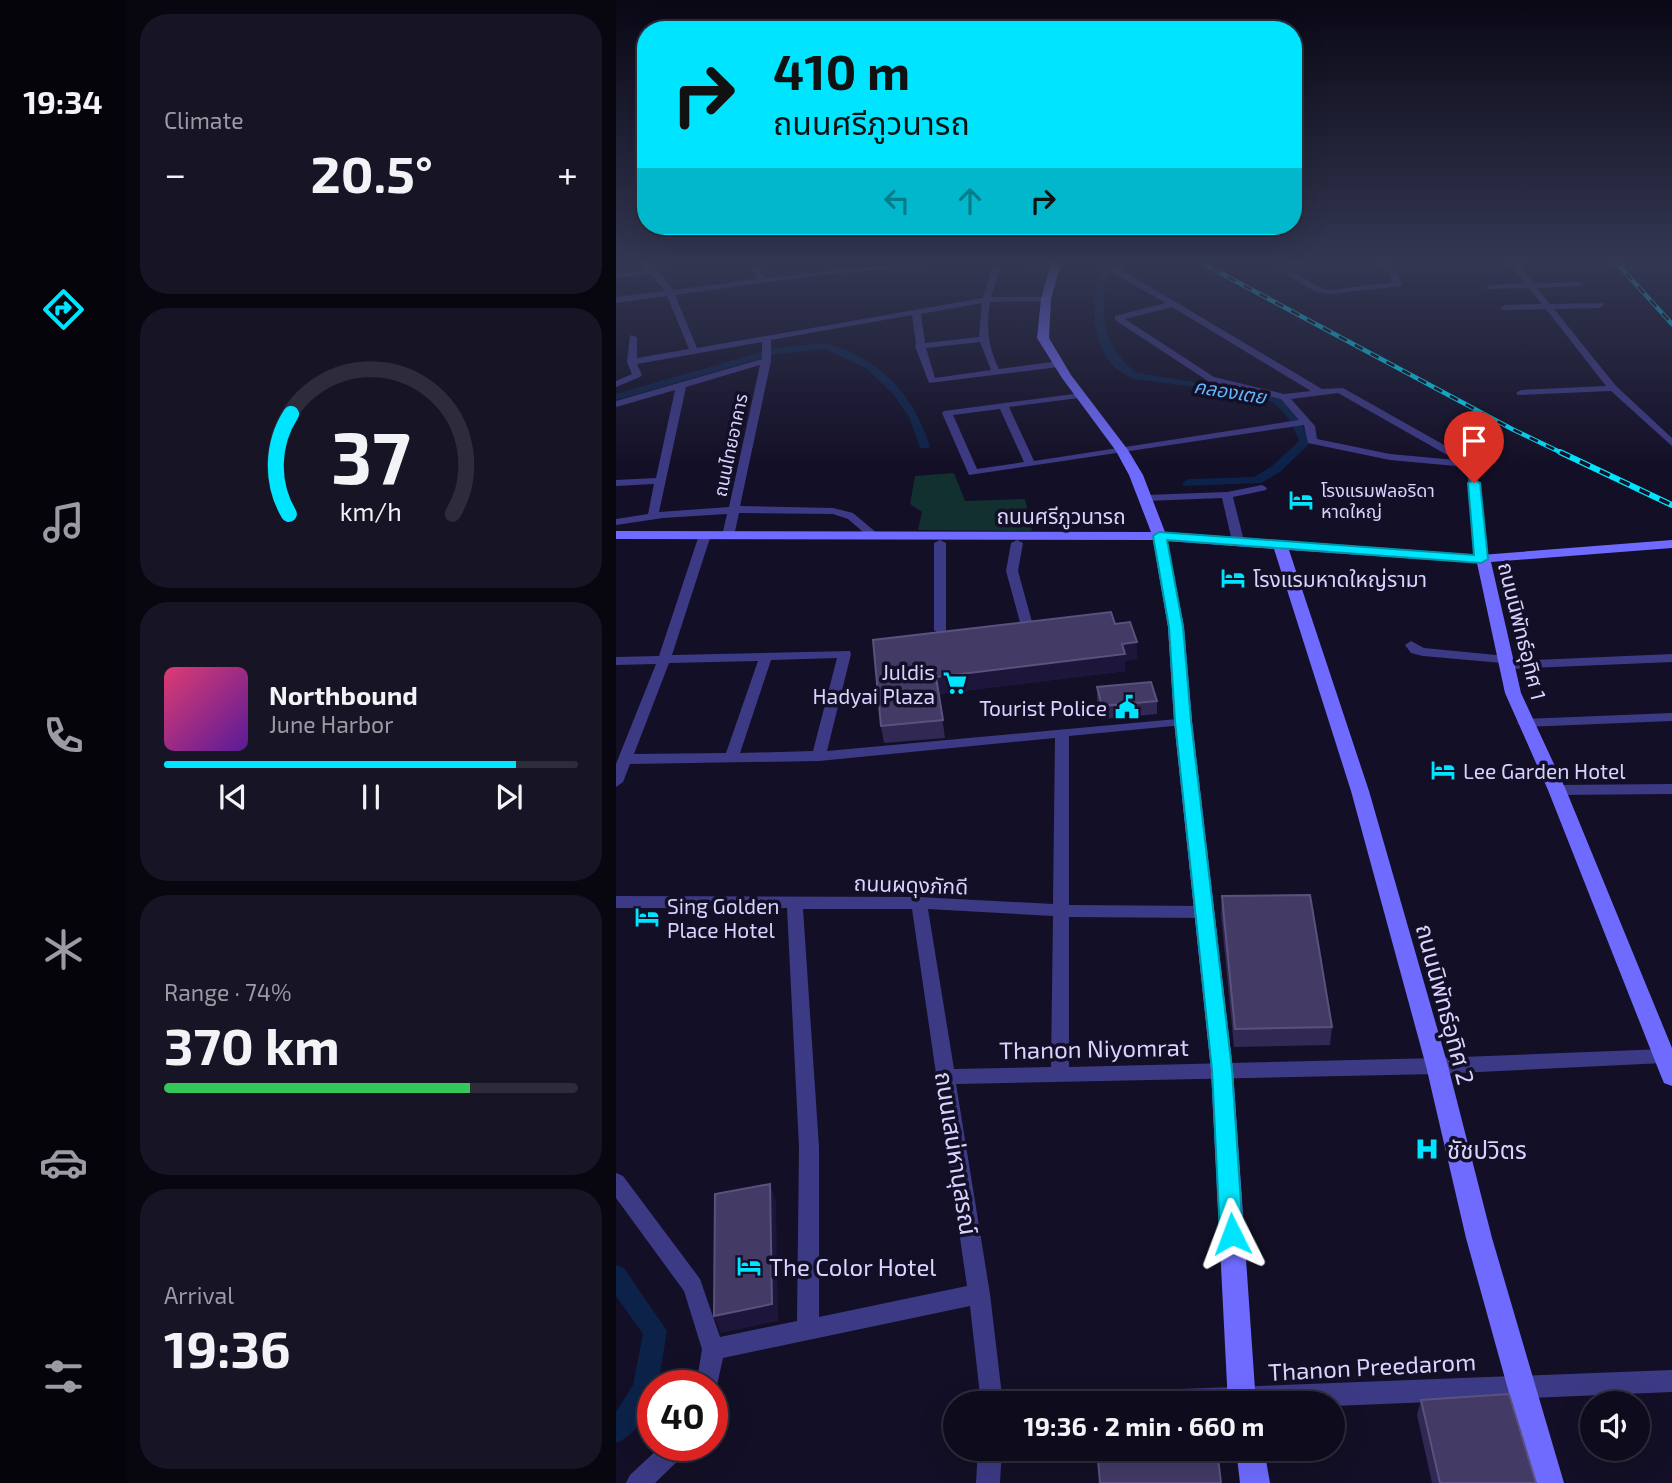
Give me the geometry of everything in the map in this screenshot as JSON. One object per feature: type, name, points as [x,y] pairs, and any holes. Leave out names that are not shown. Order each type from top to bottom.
[{"type":"street","points":[[685,329],[694,351]]},
{"type":"street","points":[[632,362],[767,342],[831,329]]},
{"type":"street","points":[[919,329],[919,346],[932,381],[1059,364]]},
{"type":"street","points":[[983,329],[982,339],[988,359],[996,372]]},
{"type":"street","points":[[1044,329],[1043,338],[1079,395],[1122,450],[1146,498],[1160,540],[1176,627],[1183,721],[1222,1070],[1241,1391]]},
{"type":"street","points":[[1135,329],[1211,379],[1284,397],[1340,390],[1472,465]]},
{"type":"street","points":[[1216,329],[1320,392]]},
{"type":"street","points":[[1567,329],[1613,388],[1672,443]]},
{"type":"street","points":[[616,384],[637,375],[632,362],[633,337]]},
{"type":"street","points":[[919,346],[982,339]]},
{"type":"street","name":"ถนนไทยอาคาร","points":[[729,536],[766,359],[767,342]]},
{"type":"street","points":[[616,404],[766,359]]},
{"type":"street","points":[[653,516],[681,386]]},
{"type":"street","points":[[1521,393],[1613,388]]},
{"type":"street","points":[[1079,395],[947,413],[973,473],[1306,422]]},
{"type":"street","points":[[1284,397],[1310,426],[1311,441],[1420,463],[1472,465]]},
{"type":"street","points":[[1003,405],[1030,464]]},
{"type":"street","name":"ถนนนิพัทธ์อุทิศ 1","points":[[1472,465],[1484,563],[1513,693],[1524,723],[1557,790],[1672,1076]]},
{"type":"street","points":[[616,484],[660,481]]},
{"type":"street","points":[[1146,498],[1227,495],[1262,488]]},
{"type":"street","points":[[1227,495],[1238,541]]},
{"type":"street","points":[[616,522],[653,516],[787,508],[848,514],[874,536]]},
{"type":"street","name":"ถนนศรีภูวนารถ","points":[[616,535],[940,543],[1160,540],[1484,563],[1672,555]]},
{"type":"street","name":"ถนนศรีภูวนารถ","points":[[616,541],[729,536],[874,536],[1238,541],[1281,547]]},
{"type":"street","points":[[616,782],[664,660],[703,538]]},
{"type":"street","points":[[940,543],[940,630]]},
{"type":"street","points":[[1017,543],[1012,571],[1026,622]]},
{"type":"street","name":"ถนนศรีภูวนารถ","points":[[1484,563],[1590,549],[1672,544]]},
{"type":"street","name":"ถนนนิพัทธ์อุทิศ 2","points":[[1281,547],[1360,791],[1437,1066],[1479,1238],[1549,1483]]},
{"type":"street","points":[[1411,645],[1423,652],[1507,662],[1672,657]]},
{"type":"street","points":[[616,661],[845,654],[819,756]]},
{"type":"street","points":[[731,758],[766,657]]},
{"type":"street","points":[[1524,723],[1672,717]]},
{"type":"street","points":[[626,759],[819,756],[1183,721]]},
{"type":"street","points":[[1060,1074],[1062,733]]},
{"type":"street","points":[[1557,790],[1672,789]]},
{"type":"street","name":"ถนนผดุงภักดี","points":[[616,902],[919,903],[1062,911],[1204,912]]},
{"type":"street","points":[[795,902],[809,1147],[808,1329]]},
{"type":"street","name":"ถนนเสน่หานุสรณ์","points":[[919,903],[979,1294],[990,1391]]},
{"type":"street","name":"Thanon Niyomrat","points":[[946,1077],[1437,1066],[1664,1056]]},
{"type":"street","points":[[616,1182],[693,1286],[713,1349],[710,1370]]},
{"type":"street","points":[[713,1349],[979,1294]]},
{"type":"street","name":"Thanon Preedarom","points":[[1345,1395],[1523,1385],[1672,1381]]},
{"type":"street","points":[[638,1483],[661,1461]]},
{"type":"street","points":[[988,1483],[989,1461]]},
{"type":"street","points":[[1252,1461],[1255,1483]]},
{"type":"green space","points":[[954,473],[965,501],[1025,499],[1032,531],[918,530],[922,512],[910,504],[915,476]]},
{"type":"building","name":"Juldis Hadyai Plaza","points":[[1111,612],[1115,624],[1130,622],[1137,642],[1122,644],[1125,654],[936,677],[943,720],[881,726],[873,640]]},
{"type":"building","points":[[1151,682],[1157,701],[1102,706],[1097,687]]},
{"type":"building","points":[[1310,895],[1332,1027],[1235,1029],[1222,896]]},
{"type":"building","name":"The Color Hotel","points":[[770,1184],[772,1304],[714,1316],[715,1194]]},
{"type":"building","points":[[1509,1394],[1536,1483],[1440,1483],[1421,1400]]},
{"type":"building","points":[[1098,1461],[1218,1461],[1221,1483],[1100,1483]]},
{"type":"waterway","name":"คลองเตย","points":[[1100,329],[1111,354],[1134,376],[1273,397],[1293,417],[1303,435],[1305,442],[1276,469],[1257,480],[1188,483]]},
{"type":"waterway","name":"คลองเตย","points":[[616,397],[775,351],[825,346],[837,349],[870,366],[898,393],[915,417],[924,446]]},
{"type":"waterway","name":"คลองเตย","points":[[616,1276],[655,1331],[646,1385],[635,1408],[616,1430]]},
{"type":"railway","points":[[1325,329],[1564,454]]},
{"type":"railway","points":[[1560,452],[1672,505]]},
{"type":"place","name":"โรงแรมฟลอริดา หาดใหญ่","points":[[1301,500]]},
{"type":"place","name":"โรงแรมหาดใหญ่รามา","points":[[1233,578]]},
{"type":"place","name":"Juldis Hadyai Plaza","points":[[955,683]]},
{"type":"place","name":"Tourist Police","points":[[1127,707]]},
{"type":"place","name":"Lee Garden Hotel","points":[[1443,770]]},
{"type":"place","name":"Sing Golden Place Hotel","points":[[647,917]]},
{"type":"place","name":"ชัชปวิตร","points":[[1427,1149]]},
{"type":"place","name":"The Color Hotel","points":[[749,1266]]},
{"type":"route","points":[[1232,1234],[1222,1070],[1183,721],[1176,627],[1159,536],[1481,559],[1474,483]]}]
